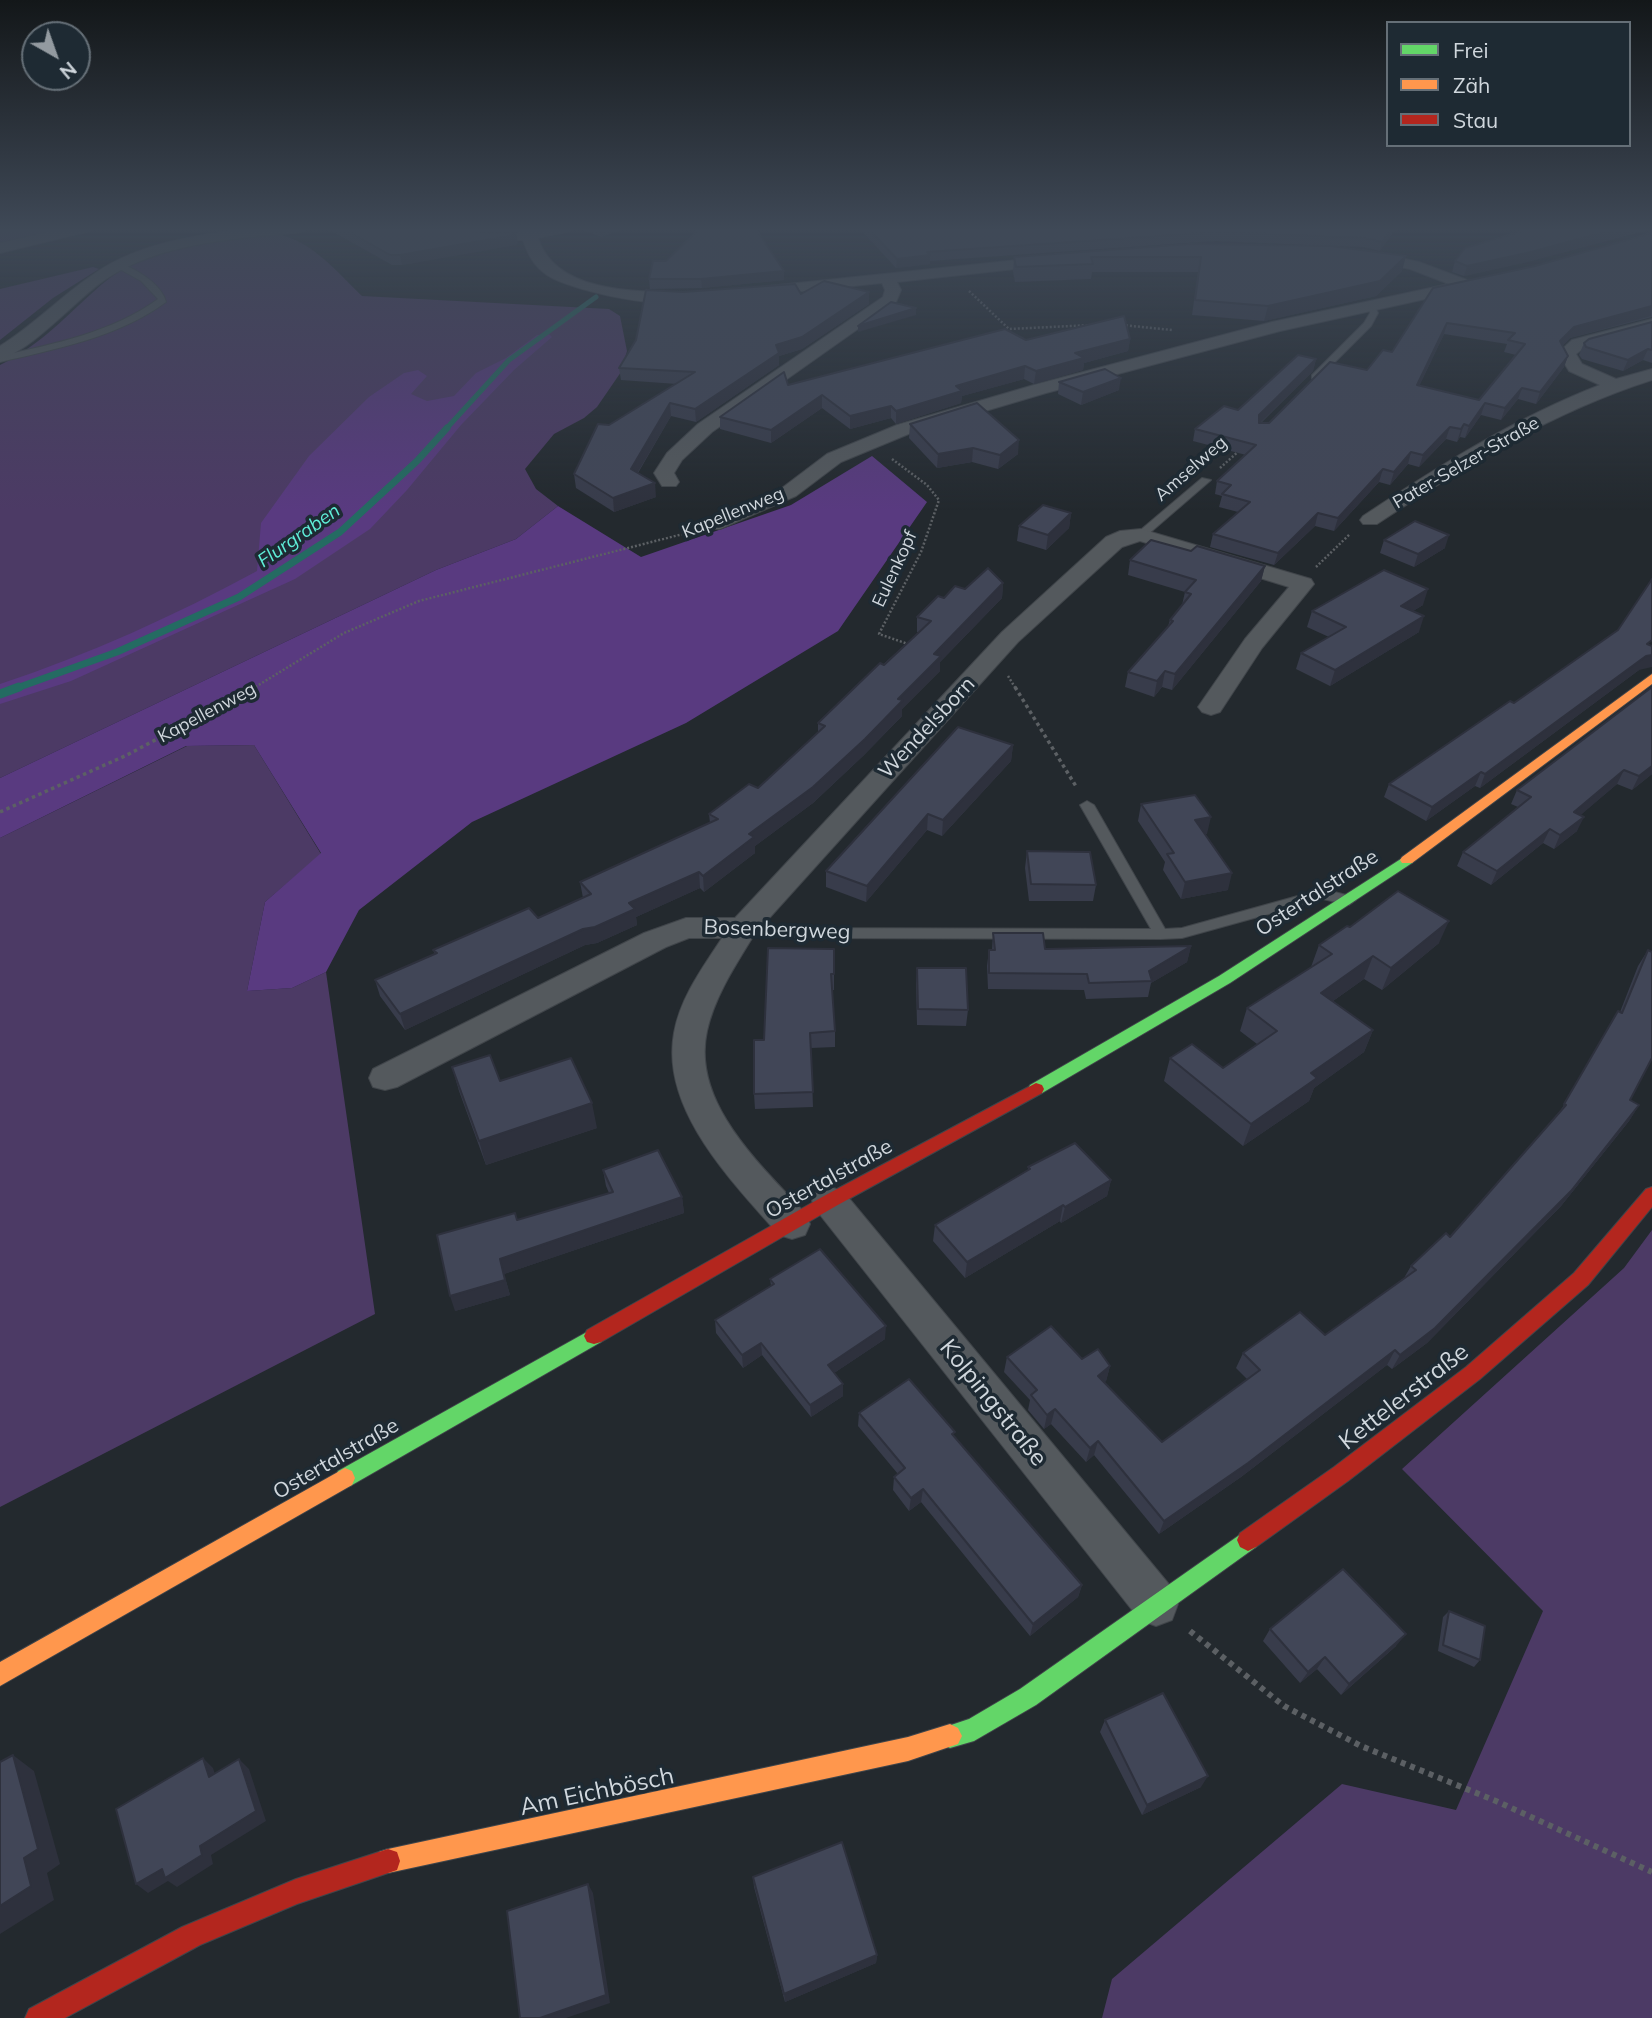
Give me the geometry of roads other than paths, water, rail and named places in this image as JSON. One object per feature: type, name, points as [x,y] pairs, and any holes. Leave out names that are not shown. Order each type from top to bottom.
[{"type":"street","points":[[0,357],[45,322]]},
{"type":"street","points":[[669,482],[664,473],[669,463],[705,428],[857,322]]},
{"type":"street","name":"Kapellenweg","points":[[713,525],[789,492],[834,458],[863,443],[950,415],[1219,341],[1298,322]]},
{"type":"street","points":[[1616,386],[1575,368],[1567,353],[1578,344],[1652,324]]},
{"type":"street","name":"Pater-Selzer-Straße","points":[[1370,520],[1516,431],[1616,386],[1652,374]]},
{"type":"street","name":"Wendelsborn","points":[[792,1224],[725,1149],[705,1113],[690,1072],[690,1033],[706,988],[743,928],[1010,637],[1114,542],[1128,536],[1141,536]]},
{"type":"street","points":[[1141,536],[1303,584],[1253,644],[1212,708]]},
{"type":"street","name":"Ostertalstraße","points":[[0,1675],[830,1201],[1112,1047],[1349,900],[1449,831],[1652,678]]},
{"type":"street","name":"Bosenbergweg","points":[[385,1078],[655,940],[686,928],[743,928]]},
{"type":"street","name":"Kettelerstraße","points":[[1156,1604],[1341,1474],[1473,1373],[1581,1279],[1652,1194]]},
{"type":"street","name":"Kolpingstraße","points":[[830,1201],[1156,1604]]},
{"type":"street","name":"Am Eichbösch","points":[[38,2018],[191,1936],[296,1892],[404,1856],[908,1749],[974,1729],[1028,1698],[1156,1604]]},
{"type":"lane","points":[[0,357],[124,322]]},
{"type":"lane","points":[[1307,385],[1369,322]]},
{"type":"lane","name":"Amselweg","points":[[1141,536],[1206,480]]},
{"type":"lane","points":[[1087,804],[1161,934]]},
{"type":"lane","name":"Bosenbergweg","points":[[743,928],[795,933],[1161,934],[1182,933],[1322,894],[1349,900]]},
{"type":"waterway","name":"Flurgraben","points":[[446,429],[509,360],[561,322]]},
{"type":"waterway","name":"Flurgraben","points":[[14,689],[117,652],[239,597],[340,532],[417,461],[447,428]]},
{"type":"waterway","name":"Flurgraben","points":[[0,694],[19,687]]}]
